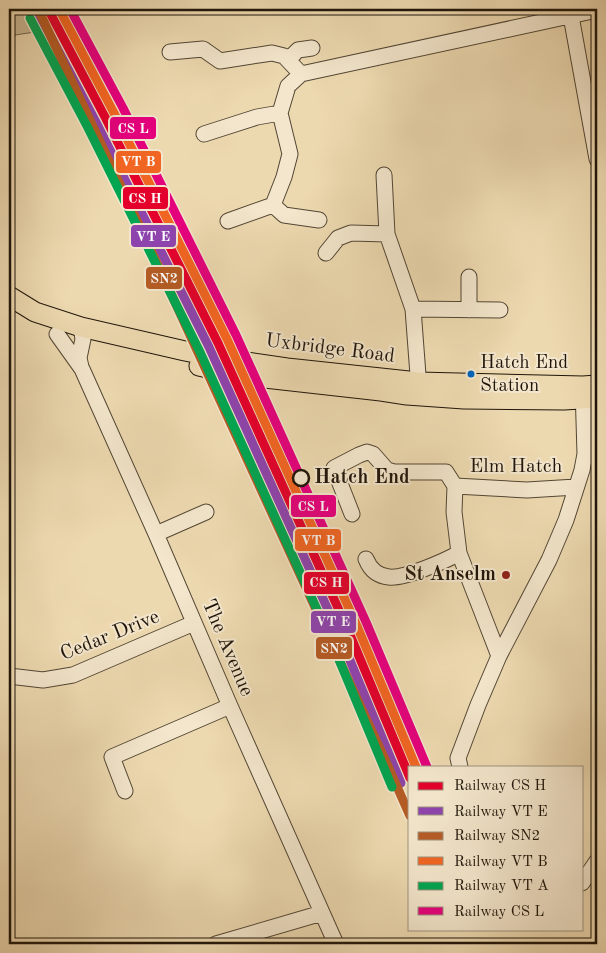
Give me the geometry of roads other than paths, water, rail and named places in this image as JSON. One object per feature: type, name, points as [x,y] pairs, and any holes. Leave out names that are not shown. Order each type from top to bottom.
[{"type":"main road","name":"Uxbridge Road","points":[[9,296],[35,312],[82,333],[189,358],[290,375],[418,389],[590,392]]},
{"type":"main road","name":"Uxbridge Road","points":[[9,312],[57,334],[82,333]]},
{"type":"main road","name":"Uxbridge Road","points":[[418,389],[464,399],[564,400],[590,392]]},
{"type":"street","points":[[228,221],[273,205],[284,177],[290,154],[280,113],[288,86],[301,74],[597,10]]},
{"type":"street","points":[[571,16],[597,160]]},
{"type":"street","points":[[288,60],[298,50],[312,48]]},
{"type":"street","points":[[170,52],[203,49],[220,60],[272,53],[284,56],[301,74]]},
{"type":"street","points":[[204,134],[257,117],[280,113]]},
{"type":"street","points":[[384,175],[387,234],[413,309],[418,389]]},
{"type":"street","points":[[273,205],[284,215],[319,220]]},
{"type":"street","points":[[326,253],[338,238],[351,233],[387,234]]},
{"type":"street","points":[[469,277],[469,310]]},
{"type":"street","points":[[413,309],[500,310]]},
{"type":"street","name":"The Avenue","points":[[82,333],[79,358],[82,369],[336,944]]},
{"type":"street","name":"The Avenue","points":[[57,334],[82,369]]},
{"type":"street","points":[[584,428],[590,392]]},
{"type":"street","points":[[460,766],[458,758],[478,705],[499,656],[549,560],[566,520],[576,487],[591,455],[584,428],[564,400]]},
{"type":"street","points":[[352,514],[334,468],[359,455],[367,452],[373,454],[387,470],[394,472],[446,472],[455,486],[454,512],[459,553],[499,656]]},
{"type":"street","name":"Elm Hatch","points":[[455,486],[527,490],[576,487]]},
{"type":"street","points":[[156,534],[207,512]]},
{"type":"street","points":[[366,558],[374,572],[390,578],[442,562],[459,553]]},
{"type":"street","name":"Cedar Drive","points":[[9,676],[43,680],[73,675],[194,623]]},
{"type":"street","points":[[125,791],[112,757],[230,706]]},
{"type":"street","points":[[584,880],[597,861]]},
{"type":"street","points":[[216,944],[322,913]]},
{"type":"rail line","name":"SN2","points":[[38,9],[162,274],[408,811]]},
{"type":"place","name":"Hatch End Station","points":[[471,374]]},
{"type":"place","name":"Hatch End","points":[[301,478]]},
{"type":"place","name":"St Anselm","points":[[506,575]]}]
